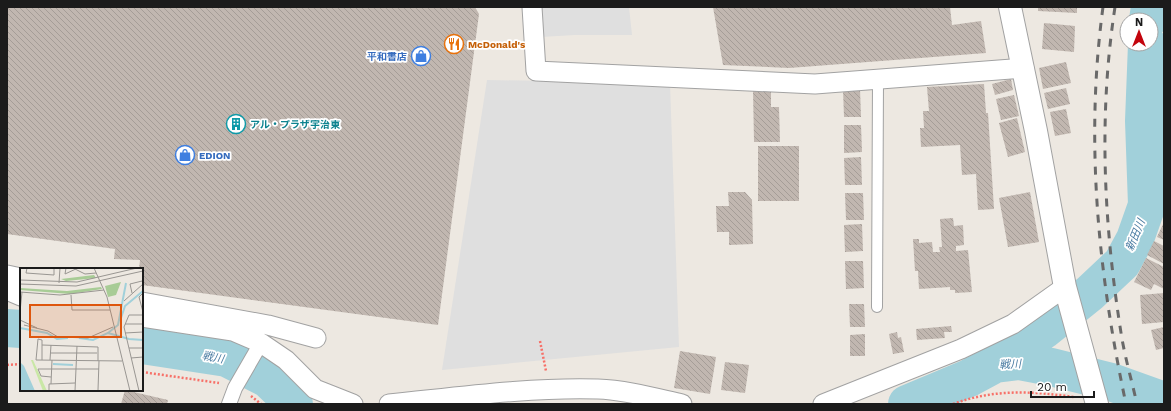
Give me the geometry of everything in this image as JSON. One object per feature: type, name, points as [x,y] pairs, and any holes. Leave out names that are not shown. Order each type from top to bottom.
[{"type":"street","points":[[532,7],[536,71],[815,84],[1024,68]]},
{"type":"street","points":[[1010,7],[1024,68],[1066,291],[1096,399]]},
{"type":"street","points":[[7,275],[20,278]]},
{"type":"street","points":[[7,290],[20,296]]},
{"type":"street","points":[[823,404],[954,352],[1013,324],[1066,291]]},
{"type":"street","points":[[143,302],[268,325],[316,338]]},
{"type":"street","points":[[143,317],[233,331],[258,348],[286,360],[315,389],[353,404]]},
{"type":"street","points":[[229,404],[237,384],[258,348]]},
{"type":"street","points":[[389,404],[549,389],[600,389],[645,396],[682,404]]},
{"type":"lane","points":[[877,307],[878,79]]},
{"type":"path","points":[[540,341],[549,389]]},
{"type":"path","points":[[7,365],[20,364]]},
{"type":"path","points":[[143,372],[237,384]]},
{"type":"path","points":[[953,404],[970,398],[1010,392],[1036,392],[1096,399]]},
{"type":"shaded area","points":[[540,7],[629,7],[632,35],[575,35],[541,37]]},
{"type":"shaded area","points":[[487,80],[670,83],[679,347],[442,370]]},
{"type":"building","name":"アル・プラザ宇治東","points":[[7,7],[475,7],[479,14],[438,325],[143,285],[143,268],[139,268],[140,260],[114,259],[115,249],[7,234]]},
{"type":"building","points":[[713,7],[950,7],[952,25],[981,21],[986,53],[789,68],[723,65]]},
{"type":"building","points":[[1038,7],[1077,7],[1077,13],[1038,11]]},
{"type":"building","points":[[1044,23],[1075,26],[1074,52],[1042,49]]},
{"type":"building","points":[[1066,62],[1071,83],[1043,89],[1039,68]]},
{"type":"building","points":[[1011,79],[1013,90],[995,95],[992,84]]},
{"type":"building","points":[[984,84],[986,113],[988,113],[994,209],[978,210],[976,174],[962,175],[960,145],[921,147],[920,128],[924,128],[923,111],[929,111],[927,87]]},
{"type":"building","points":[[771,88],[771,107],[779,107],[780,142],[754,142],[753,89]]},
{"type":"building","points":[[1066,88],[1070,104],[1048,109],[1044,93]]},
{"type":"building","points":[[843,89],[860,89],[861,117],[844,117]]},
{"type":"building","points":[[1014,95],[1019,116],[1001,120],[996,99]]},
{"type":"building","points":[[1066,109],[1071,133],[1055,136],[1050,112]]},
{"type":"building","points":[[1017,118],[1025,152],[1008,157],[999,123]]},
{"type":"building","points":[[844,125],[861,125],[862,152],[844,153]]},
{"type":"building","points":[[758,146],[799,146],[799,201],[758,201]]},
{"type":"building","points":[[861,157],[862,185],[845,185],[844,158]]},
{"type":"building","points":[[728,192],[745,192],[752,200],[753,244],[729,245],[729,232],[717,232],[716,206],[729,206]]},
{"type":"building","points":[[1030,192],[1039,242],[1008,247],[999,198]]},
{"type":"building","points":[[845,193],[863,193],[864,220],[846,220]]},
{"type":"building","points":[[953,218],[954,226],[963,225],[964,245],[956,246],[956,251],[968,250],[972,292],[955,293],[955,290],[950,290],[950,287],[919,289],[918,271],[915,271],[913,239],[919,239],[919,243],[932,242],[933,252],[940,252],[939,247],[942,247],[940,219]]},
{"type":"building","points":[[1164,222],[1164,240],[1157,237]]},
{"type":"building","points":[[862,224],[863,251],[845,252],[844,225]]},
{"type":"building","points":[[1154,241],[1164,246],[1164,264],[1147,255]]},
{"type":"building","points":[[1146,258],[1164,267],[1164,289],[1154,284],[1151,290],[1134,282]]},
{"type":"building","points":[[845,261],[863,261],[864,288],[846,289]]},
{"type":"building","points":[[1164,293],[1164,322],[1142,324],[1140,295]]},
{"type":"building","points":[[849,304],[864,304],[865,327],[850,327]]},
{"type":"building","points":[[951,326],[952,332],[944,332],[945,338],[917,340],[916,329]]},
{"type":"building","points":[[1164,327],[1164,348],[1156,350],[1151,330]]},
{"type":"building","points":[[897,332],[898,338],[901,337],[904,352],[893,354],[889,334]]},
{"type":"building","points":[[865,334],[865,356],[850,356],[850,335]]},
{"type":"building","points":[[680,351],[716,357],[710,394],[674,388]]},
{"type":"building","points":[[725,362],[749,365],[745,393],[721,390]]},
{"type":"building","points":[[125,391],[168,400],[167,404],[121,404]]},
{"type":"waterway","name":"新田川","points":[[1149,12],[1150,7]]},
{"type":"waterway","name":"新田川","points":[[995,364],[1044,330],[1090,293],[1122,263],[1135,239],[1147,205],[1144,121],[1147,52]]},
{"type":"waterway","points":[[1147,205],[1164,166]]},
{"type":"waterway","name":"戦川","points":[[7,328],[20,329]]},
{"type":"waterway","name":"戦川","points":[[143,345],[227,358],[268,379],[294,404]]},
{"type":"waterway","name":"戦川","points":[[907,404],[969,378],[995,364],[1019,361],[1051,367],[1111,382],[1164,401]]},
{"type":"railway","points":[[1103,7],[1095,107],[1097,206],[1108,305],[1126,404]]},
{"type":"railway","points":[[1115,7],[1106,90],[1105,173],[1107,214],[1122,339],[1137,404]]},
{"type":"place","name":"McDonald's","points":[[454,44]]},
{"type":"place","name":"平和書店","points":[[421,56]]},
{"type":"place","name":"アル・プラザ宇治東","points":[[236,124]]},
{"type":"place","name":"EDION","points":[[185,155]]}]
